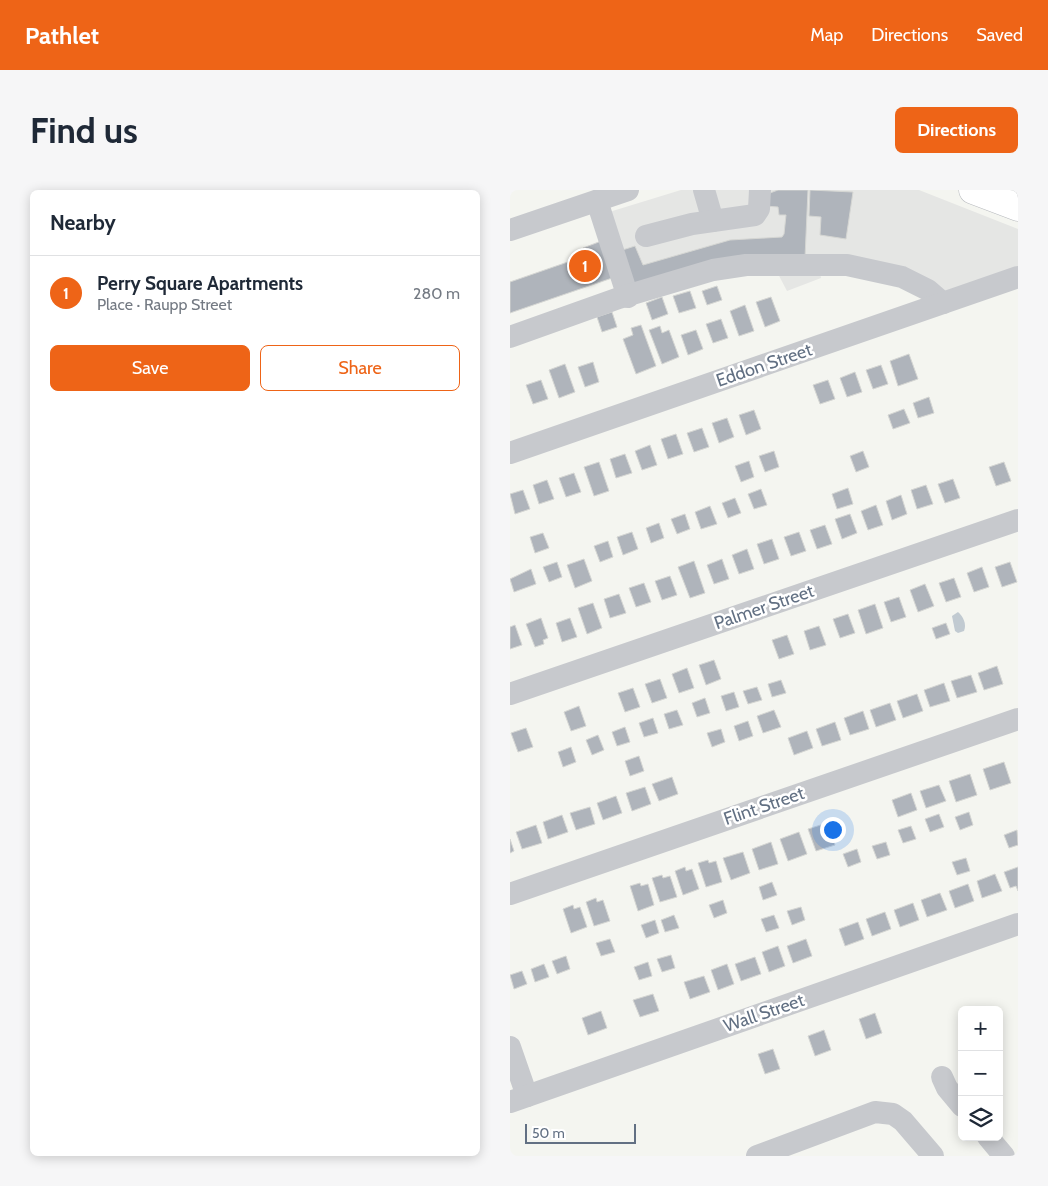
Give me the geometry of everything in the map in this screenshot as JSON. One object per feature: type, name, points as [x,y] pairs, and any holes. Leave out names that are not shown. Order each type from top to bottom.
[{"type":"main road","points":[[973,190],[1016,202]]},
{"type":"street","points":[[510,230],[628,190]]},
{"type":"street","points":[[704,190],[713,221]]},
{"type":"street","points":[[646,236],[713,221],[755,215],[759,209],[760,190]]},
{"type":"street","points":[[597,201],[628,297]]},
{"type":"street","points":[[510,337],[713,270],[746,265],[847,265],[902,277],[928,290],[943,303]]},
{"type":"street","name":"Eddon Street","points":[[510,453],[1018,277]]},
{"type":"street","name":"Palmer Street","points":[[510,694],[1018,520]]},
{"type":"street","name":"Flint Street","points":[[510,894],[1018,719]]},
{"type":"street","name":"Wall Street","points":[[518,1099],[1018,924]]},
{"type":"street","points":[[510,1047],[518,1099]]},
{"type":"street","points":[[942,1077],[947,1088],[958,1101]]},
{"type":"street","points":[[757,1156],[806,1148],[875,1112],[893,1114],[903,1121],[933,1156]]},
{"type":"street","points":[[991,1141],[1004,1156]]},
{"type":"shaded area","points":[[681,190],[919,190],[1018,229],[1018,267],[927,297],[912,287],[819,269],[821,278],[787,291],[776,270],[709,279],[634,303],[606,213]]},
{"type":"shaded area","points":[[958,612],[963,618],[965,626],[964,631],[958,633],[955,631],[952,616]]},
{"type":"building","points":[[778,190],[808,190],[805,258],[631,293],[616,252],[635,246],[643,265],[730,240],[782,237],[786,215],[779,215],[778,207],[765,206],[770,193]]},
{"type":"building","points":[[810,190],[853,192],[846,239],[820,235],[821,217],[809,216]]},
{"type":"building","points":[[604,240],[618,276],[510,313],[510,282],[585,256],[583,248]]},
{"type":"building","points":[[717,286],[722,300],[707,305],[702,291]]},
{"type":"building","points":[[690,291],[696,308],[679,313],[673,296]]},
{"type":"building","points":[[662,297],[668,314],[652,320],[646,303]]},
{"type":"building","points":[[771,297],[780,321],[765,327],[756,302]]},
{"type":"building","points":[[745,305],[754,331],[739,336],[730,311]]},
{"type":"building","points":[[612,312],[617,327],[602,332],[597,317]]},
{"type":"building","points":[[721,319],[728,338],[713,343],[706,324]]},
{"type":"building","points":[[641,325],[656,366],[636,374],[623,339],[633,335],[631,328]]},
{"type":"building","points":[[660,326],[662,333],[669,330],[679,357],[662,364],[649,330]]},
{"type":"building","points":[[696,330],[703,349],[688,355],[681,335]]},
{"type":"building","points":[[909,354],[918,379],[898,386],[890,361]]},
{"type":"building","points":[[593,362],[599,382],[585,387],[578,367]]},
{"type":"building","points":[[565,364],[575,392],[559,398],[549,370]]},
{"type":"building","points":[[881,365],[888,384],[873,389],[866,370]]},
{"type":"building","points":[[855,372],[862,392],[847,397],[840,378]]},
{"type":"building","points":[[541,380],[548,399],[533,404],[526,385]]},
{"type":"building","points":[[828,380],[835,399],[820,404],[813,385]]},
{"type":"building","points":[[929,397],[934,413],[918,418],[913,403]]},
{"type":"building","points":[[904,409],[910,423],[893,429],[888,415]]},
{"type":"building","points":[[754,410],[761,429],[746,435],[739,415]]},
{"type":"building","points":[[727,418],[734,437],[719,443],[712,423]]},
{"type":"building","points":[[702,428],[709,447],[694,452],[687,433]]},
{"type":"building","points":[[676,434],[683,454],[668,459],[661,439]]},
{"type":"building","points":[[650,445],[657,465],[642,470],[635,451]]},
{"type":"building","points":[[774,451],[779,467],[765,472],[759,456]]},
{"type":"building","points":[[863,451],[869,467],[856,472],[850,456]]},
{"type":"building","points":[[625,454],[632,473],[616,478],[610,459]]},
{"type":"building","points":[[749,461],[754,477],[741,482],[735,466]]},
{"type":"building","points":[[599,462],[609,491],[594,496],[584,467]]},
{"type":"building","points":[[1004,462],[1011,481],[996,486],[989,467]]},
{"type":"building","points":[[574,473],[581,492],[566,497],[559,478]]},
{"type":"building","points":[[953,479],[960,498],[945,503],[938,484]]},
{"type":"building","points":[[547,480],[554,499],[539,504],[533,485]]},
{"type":"building","points":[[926,485],[933,504],[917,509],[911,490]]},
{"type":"building","points":[[848,488],[853,504],[837,509],[832,494]]},
{"type":"building","points":[[761,489],[767,505],[754,509],[748,494]]},
{"type":"building","points":[[523,490],[530,509],[515,514],[510,494]]},
{"type":"building","points":[[901,495],[907,514],[892,520],[886,501]]},
{"type":"building","points":[[735,498],[741,513],[728,518],[722,503]]},
{"type":"building","points":[[876,505],[883,525],[868,530],[861,511]]},
{"type":"building","points":[[710,506],[717,524],[701,529],[695,512]]},
{"type":"building","points":[[685,514],[690,529],[677,534],[671,519]]},
{"type":"building","points":[[850,514],[857,533],[842,539],[835,519]]},
{"type":"building","points":[[659,523],[664,538],[651,543],[646,528]]},
{"type":"building","points":[[825,525],[832,544],[817,549],[810,530]]},
{"type":"building","points":[[632,532],[638,549],[623,555],[617,537]]},
{"type":"building","points":[[799,532],[806,551],[791,556],[784,537]]},
{"type":"building","points":[[543,533],[549,548],[535,553],[530,537]]},
{"type":"building","points":[[772,539],[779,559],[764,564],[757,544]]},
{"type":"building","points":[[608,541],[613,557],[600,562],[594,546]]},
{"type":"building","points":[[747,549],[754,569],[739,574],[732,555]]},
{"type":"building","points":[[584,559],[592,581],[575,588],[567,565]]},
{"type":"building","points":[[722,559],[729,579],[714,584],[707,565]]},
{"type":"building","points":[[694,561],[705,593],[690,598],[678,567]]},
{"type":"building","points":[[557,562],[562,577],[549,582],[543,567]]},
{"type":"building","points":[[1010,562],[1017,582],[1002,587],[995,567]]},
{"type":"building","points":[[982,567],[989,587],[974,592],[967,573]]},
{"type":"building","points":[[531,569],[536,584],[514,592],[510,579]]},
{"type":"building","points":[[670,576],[677,595],[662,600],[655,581]]},
{"type":"building","points":[[954,578],[961,597],[946,602],[939,583]]},
{"type":"building","points":[[644,583],[651,602],[636,607],[629,588]]},
{"type":"building","points":[[925,584],[934,606],[918,612],[910,590]]},
{"type":"building","points":[[619,594],[626,613],[610,618],[604,599]]},
{"type":"building","points":[[899,597],[906,617],[891,622],[884,602]]},
{"type":"building","points":[[593,603],[602,628],[587,634],[578,608]]},
{"type":"building","points":[[875,604],[883,628],[866,634],[858,610]]},
{"type":"building","points":[[848,614],[855,633],[840,638],[833,619]]},
{"type":"building","points":[[541,618],[548,638],[543,640],[544,644],[535,647],[526,624]]},
{"type":"building","points":[[570,618],[577,637],[562,642],[556,623]]},
{"type":"building","points":[[946,623],[950,634],[936,639],[932,628]]},
{"type":"building","points":[[515,625],[522,645],[510,649],[510,627]]},
{"type":"building","points":[[819,626],[826,645],[810,650],[804,631]]},
{"type":"building","points":[[787,635],[794,654],[779,659],[772,640]]},
{"type":"building","points":[[714,660],[721,679],[706,685],[699,665]]},
{"type":"building","points":[[997,666],[1003,684],[984,690],[978,673]]},
{"type":"building","points":[[687,668],[694,688],[679,693],[672,674]]},
{"type":"building","points":[[971,675],[977,692],[957,698],[951,681]]},
{"type":"building","points":[[660,679],[667,698],[652,703],[645,684]]},
{"type":"building","points":[[781,680],[786,693],[772,697],[768,684]]},
{"type":"building","points":[[944,683],[950,701],[930,707],[924,690]]},
{"type":"building","points":[[757,687],[762,700],[748,704],[743,691]]},
{"type":"building","points":[[633,688],[640,707],[625,712],[618,693]]},
{"type":"building","points":[[734,692],[739,707],[726,711],[721,696]]},
{"type":"building","points":[[917,694],[923,711],[903,718],[897,701]]},
{"type":"building","points":[[705,698],[710,713],[697,717],[692,703]]},
{"type":"building","points":[[890,703],[896,720],[876,727],[870,710]]},
{"type":"building","points":[[579,706],[586,726],[571,731],[564,712]]},
{"type":"building","points":[[677,710],[683,725],[669,729],[664,714]]},
{"type":"building","points":[[774,710],[781,727],[763,733],[757,716]]},
{"type":"building","points":[[863,711],[869,729],[850,735],[844,718]]},
{"type":"building","points":[[653,718],[658,733],[644,737],[639,723]]},
{"type":"building","points":[[748,721],[753,736],[739,741],[734,726]]},
{"type":"building","points":[[835,722],[841,740],[822,746],[816,729]]},
{"type":"building","points":[[625,727],[630,742],[617,746],[612,732]]},
{"type":"building","points":[[526,728],[533,747],[518,752],[511,733]]},
{"type":"building","points":[[721,729],[725,742],[712,747],[707,733]]},
{"type":"building","points":[[807,731],[813,748],[794,755],[788,738]]},
{"type":"building","points":[[598,735],[604,750],[592,755],[586,740]]},
{"type":"building","points":[[571,747],[576,762],[563,767],[558,752]]},
{"type":"building","points":[[639,756],[644,771],[630,776],[625,761]]},
{"type":"building","points":[[1004,762],[1011,783],[990,790],[983,769]]},
{"type":"building","points":[[970,774],[977,795],[956,802],[949,781]]},
{"type":"building","points":[[672,777],[678,794],[659,801],[652,784]]},
{"type":"building","points":[[939,785],[946,801],[926,808],[920,791]]},
{"type":"building","points":[[645,787],[651,804],[632,811],[626,793]]},
{"type":"building","points":[[911,793],[917,810],[898,817],[892,800]]},
{"type":"building","points":[[616,796],[622,813],[603,820],[597,803]]},
{"type":"building","points":[[590,807],[595,824],[576,830],[570,813]]},
{"type":"building","points":[[969,812],[973,825],[960,830],[955,817]]},
{"type":"building","points":[[939,814],[944,827],[930,832],[925,819]]},
{"type":"building","points":[[562,815],[568,832],[548,839],[543,822]]},
{"type":"building","points":[[827,823],[835,845],[816,851],[808,829]]},
{"type":"building","points":[[536,825],[542,843],[522,849],[516,832]]},
{"type":"building","points":[[911,826],[916,839],[903,843],[898,830]]},
{"type":"building","points":[[1017,830],[1018,845],[1009,848],[1004,835]]},
{"type":"building","points":[[799,832],[807,854],[788,861],[780,839]]},
{"type":"building","points":[[510,839],[514,851],[510,853]]},
{"type":"building","points":[[771,842],[778,864],[759,870],[752,849]]},
{"type":"building","points":[[886,842],[890,855],[877,859],[872,846]]},
{"type":"building","points":[[857,849],[861,862],[848,867],[843,854]]},
{"type":"building","points":[[743,852],[750,873],[731,880],[723,858]]},
{"type":"building","points":[[966,858],[970,871],[957,875],[952,862]]},
{"type":"building","points":[[708,860],[709,863],[716,861],[722,882],[706,887],[698,863]]},
{"type":"building","points":[[685,867],[686,871],[692,869],[699,889],[683,895],[675,871]]},
{"type":"building","points":[[1018,867],[1018,891],[1016,886],[1010,888],[1004,872]]},
{"type":"building","points":[[995,874],[1002,891],[982,898],[977,881]]},
{"type":"building","points":[[662,875],[663,878],[670,876],[677,897],[660,902],[652,878]]},
{"type":"building","points":[[772,882],[777,895],[763,900],[759,887]]},
{"type":"building","points":[[640,883],[641,886],[648,884],[654,905],[638,911],[630,886]]},
{"type":"building","points":[[968,884],[974,901],[955,908],[949,891]]},
{"type":"building","points":[[940,893],[947,910],[927,917],[921,900]]},
{"type":"building","points":[[596,898],[597,902],[603,900],[610,921],[594,926],[586,902]]},
{"type":"building","points":[[723,900],[727,913],[714,918],[709,905]]},
{"type":"building","points":[[913,903],[919,920],[900,927],[894,910]]},
{"type":"building","points":[[573,905],[574,909],[580,907],[587,927],[571,933],[563,909]]},
{"type":"building","points":[[801,907],[805,920],[792,925],[787,911]]},
{"type":"building","points":[[885,912],[891,929],[872,936],[866,919]]},
{"type":"building","points":[[674,915],[679,928],[665,932],[661,920]]},
{"type":"building","points":[[774,915],[779,928],[766,932],[761,919]]},
{"type":"building","points":[[655,920],[659,933],[646,938],[641,925]]},
{"type":"building","points":[[858,922],[864,939],[845,946],[839,929]]},
{"type":"building","points":[[610,939],[615,952],[601,956],[596,943]]},
{"type":"building","points":[[806,939],[812,956],[793,963],[787,946]]},
{"type":"building","points":[[778,946],[785,966],[769,972],[762,952]]},
{"type":"building","points":[[671,955],[675,968],[662,972],[657,959]]},
{"type":"building","points":[[566,956],[570,969],[557,974],[552,961]]},
{"type":"building","points":[[755,957],[761,974],[741,981],[735,964]]},
{"type":"building","points":[[648,962],[652,976],[639,980],[634,967]]},
{"type":"building","points":[[544,964],[549,977],[535,982],[531,969]]},
{"type":"building","points":[[727,964],[734,984],[718,990],[711,970]]},
{"type":"building","points":[[522,971],[527,984],[514,989],[510,975]]},
{"type":"building","points":[[704,976],[710,992],[690,999],[684,982]]},
{"type":"building","points":[[653,994],[659,1011],[640,1017],[633,1000]]},
{"type":"building","points":[[601,1011],[607,1028],[588,1035],[582,1018]]},
{"type":"building","points":[[875,1013],[882,1033],[866,1039],[859,1019]]},
{"type":"building","points":[[824,1030],[831,1050],[815,1056],[808,1036]]},
{"type":"building","points":[[773,1049],[780,1069],[765,1074],[758,1054]]},
{"type":"place","name":"Perry Square Apartments","points":[[585,266]]}]
